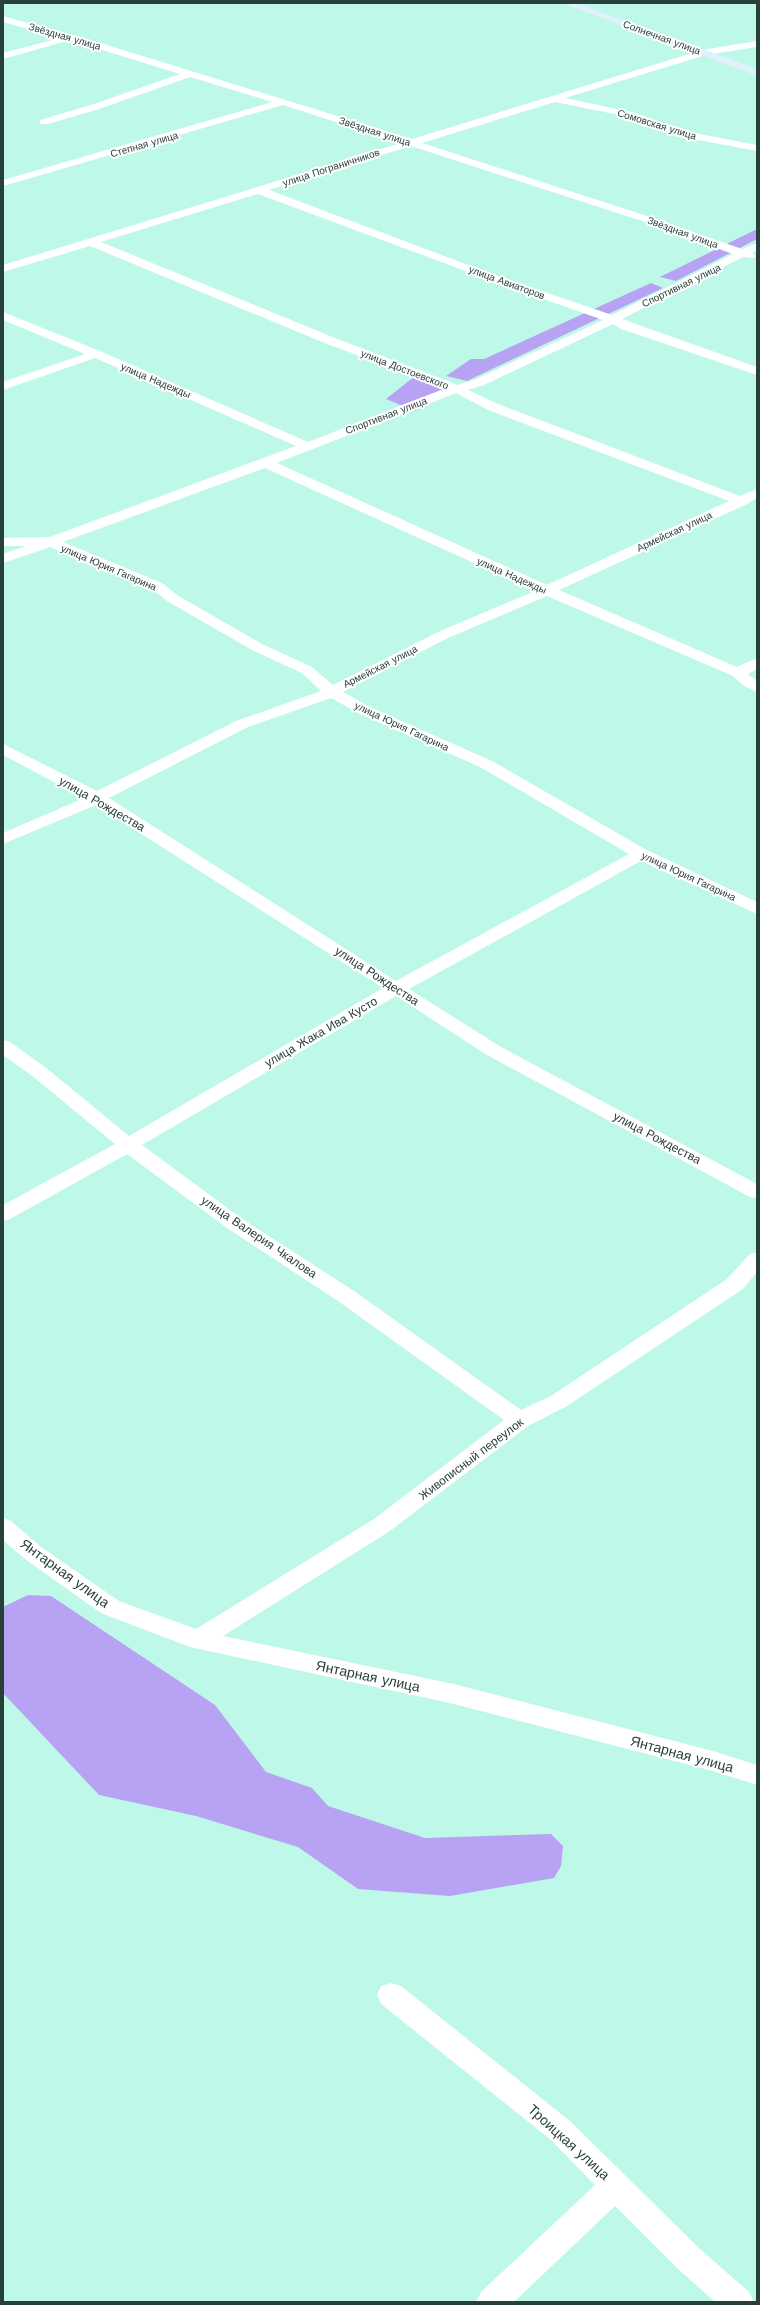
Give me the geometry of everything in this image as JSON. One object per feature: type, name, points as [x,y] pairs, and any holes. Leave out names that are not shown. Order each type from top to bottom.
[{"type":"street","name":"Солнечная улица","points":[[567,3],[705,52],[757,74]]},
{"type":"street","name":"Звёздная улица","points":[[3,18],[284,102],[410,142],[649,220],[757,258]]},
{"type":"street","points":[[3,56],[58,42],[69,37]]},
{"type":"street","name":"улица Пограничников","points":[[3,269],[705,52],[757,44]]},
{"type":"street","points":[[44,122],[95,107],[188,74]]},
{"type":"street","name":"Сомовская улица","points":[[557,99],[632,115],[682,134],[757,148]]},
{"type":"street","name":"Степная улица","points":[[3,183],[284,102]]},
{"type":"street","name":"улица Авиаторов","points":[[258,190],[491,277],[613,319],[625,326],[757,371]]},
{"type":"street","name":"улица Достоевского","points":[[91,242],[326,339],[441,381],[493,407],[742,500]]},
{"type":"street","name":"Спортивная улица","points":[[3,559],[266,463],[433,396],[458,390],[480,382],[578,337],[744,254],[757,246]]},
{"type":"street","name":"улица Надежды","points":[[3,316],[96,354],[308,446]]},
{"type":"street","points":[[3,386],[96,354]]},
{"type":"street","name":"улица Надежды","points":[[266,463],[546,590],[738,673],[748,683],[757,687]]},
{"type":"street","name":"Армейская улица","points":[[3,839],[97,798],[242,724],[316,699],[443,635],[503,611],[757,493]]},
{"type":"street","name":"улица Юрия Гагарина","points":[[3,542],[49,541],[157,586],[172,598],[256,647],[307,670],[331,691],[366,711],[486,764],[641,854],[757,909]]},
{"type":"street","points":[[738,673],[757,663]]},
{"type":"street","name":"улица Рождества","points":[[3,749],[97,798],[494,1051],[757,1192]]},
{"type":"street","name":"улица Жака Ива Кусто","points":[[3,1214],[128,1145],[396,988],[641,854]]},
{"type":"street","name":"улица Валерия Чкалова","points":[[3,1046],[38,1071],[128,1145],[234,1222],[346,1296],[520,1420]]},
{"type":"street","name":"Живописный переулок","points":[[199,1640],[226,1621],[382,1525],[520,1420],[559,1401],[735,1284],[757,1259]]},
{"type":"street","name":"Янтарная улица","points":[[3,1527],[33,1553],[110,1606],[199,1640],[454,1694],[713,1761],[757,1775]]},
{"type":"street","name":"Троицкая улица","points":[[391,1995],[561,2131],[689,2259],[738,2302]]},
{"type":"street","points":[[492,2302],[616,2185]]},
{"type":"shaded area","points":[[757,229],[757,239],[676,281],[660,277]]},
{"type":"shaded area","points":[[651,283],[663,288],[467,381],[446,376],[471,359],[484,359]]},
{"type":"shaded area","points":[[428,375],[452,391],[415,411],[386,399],[415,376]]},
{"type":"shaded area","points":[[28,1595],[51,1596],[215,1705],[266,1772],[312,1788],[328,1806],[425,1838],[551,1834],[563,1846],[561,1866],[554,1878],[450,1896],[358,1889],[298,1847],[196,1816],[99,1795],[3,1693],[3,1607]]}]
